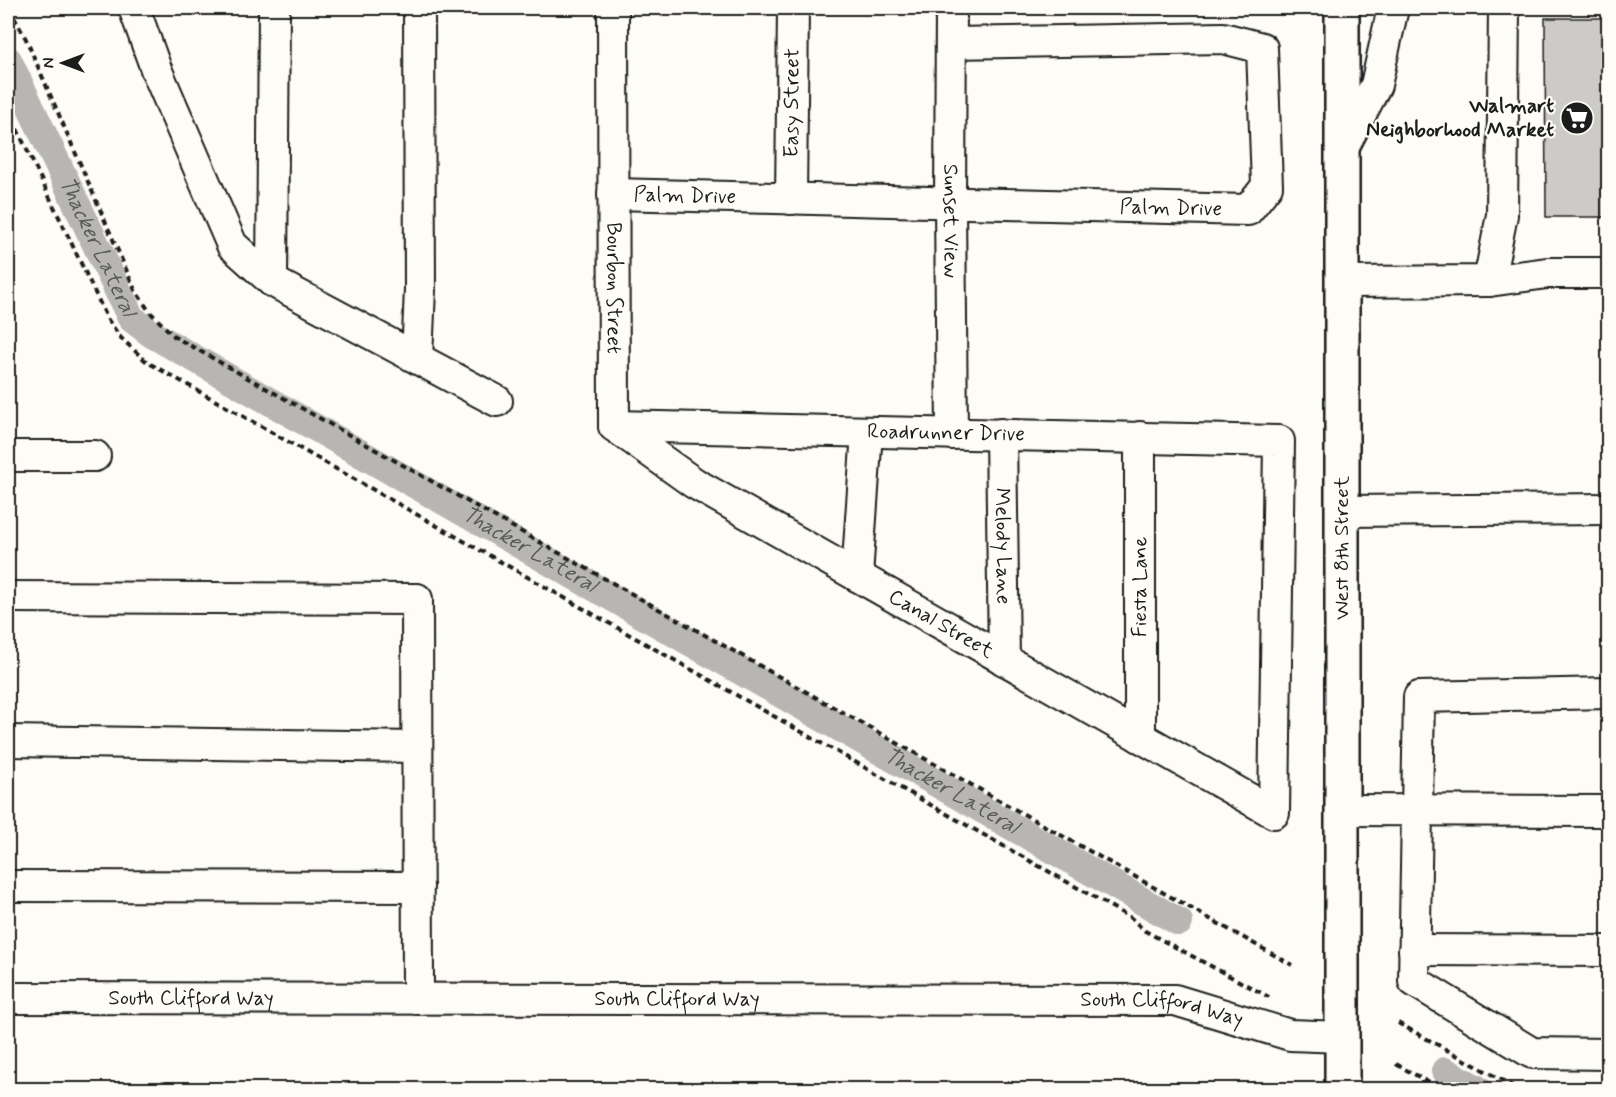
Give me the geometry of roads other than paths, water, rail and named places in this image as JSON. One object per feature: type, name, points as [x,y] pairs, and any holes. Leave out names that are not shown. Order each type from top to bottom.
[{"type":"main road","name":"West 8th Street","points":[[1342,8],[1342,1089]]},
{"type":"street","points":[[134,8],[156,69],[232,245],[272,281],[497,401]]},
{"type":"street","points":[[272,281],[274,8]]},
{"type":"street","points":[[417,358],[420,289],[418,8]]},
{"type":"street","name":"Bourbon Street","points":[[613,8],[614,426]]},
{"type":"street","name":"Easy Street","points":[[791,199],[793,8]]},
{"type":"street","name":"Sunset View","points":[[951,8],[952,434]]},
{"type":"street","points":[[1342,150],[1376,85],[1393,8]]},
{"type":"street","points":[[1489,281],[1502,215],[1504,8]]},
{"type":"street","name":"Palm Drive","points":[[613,194],[1248,210],[1267,186],[1262,48],[1223,38],[951,43]]},
{"type":"street","points":[[1342,282],[1489,281],[1547,273],[1608,273]]},
{"type":"street","name":"Roadrunner Drive","points":[[614,426],[1279,441],[1274,813]]},
{"type":"street","name":"Canal Street","points":[[614,426],[693,483],[1274,813]]},
{"type":"street","points":[[856,576],[867,432]]},
{"type":"street","name":"Melody Lane","points":[[1001,434],[1004,660]]},
{"type":"street","name":"Fiesta Lane","points":[[1140,437],[1140,737]]},
{"type":"street","points":[[8,456],[95,456]]},
{"type":"street","points":[[1342,511],[1608,509]]},
{"type":"street","points":[[8,597],[417,599],[418,999]]},
{"type":"street","points":[[1608,693],[1419,697],[1413,981],[1532,1053],[1608,1054]]},
{"type":"street","points":[[8,741],[417,747]]},
{"type":"street","points":[[1342,810],[1608,811]]},
{"type":"street","points":[[8,886],[418,887]]},
{"type":"street","points":[[1414,950],[1608,951]]},
{"type":"street","name":"South Clifford Way","points":[[8,998],[1174,1000],[1290,1035],[1342,1037]]},
{"type":"waterway","name":"Thacker Lateral","points":[[8,60],[131,318],[152,334],[1179,922]]},
{"type":"waterway","name":"Thacker Lateral","points":[[1445,1071],[1479,1090]]},
{"type":"place","name":"Walmart Neighborhood Market","points":[[1577,118]]}]
